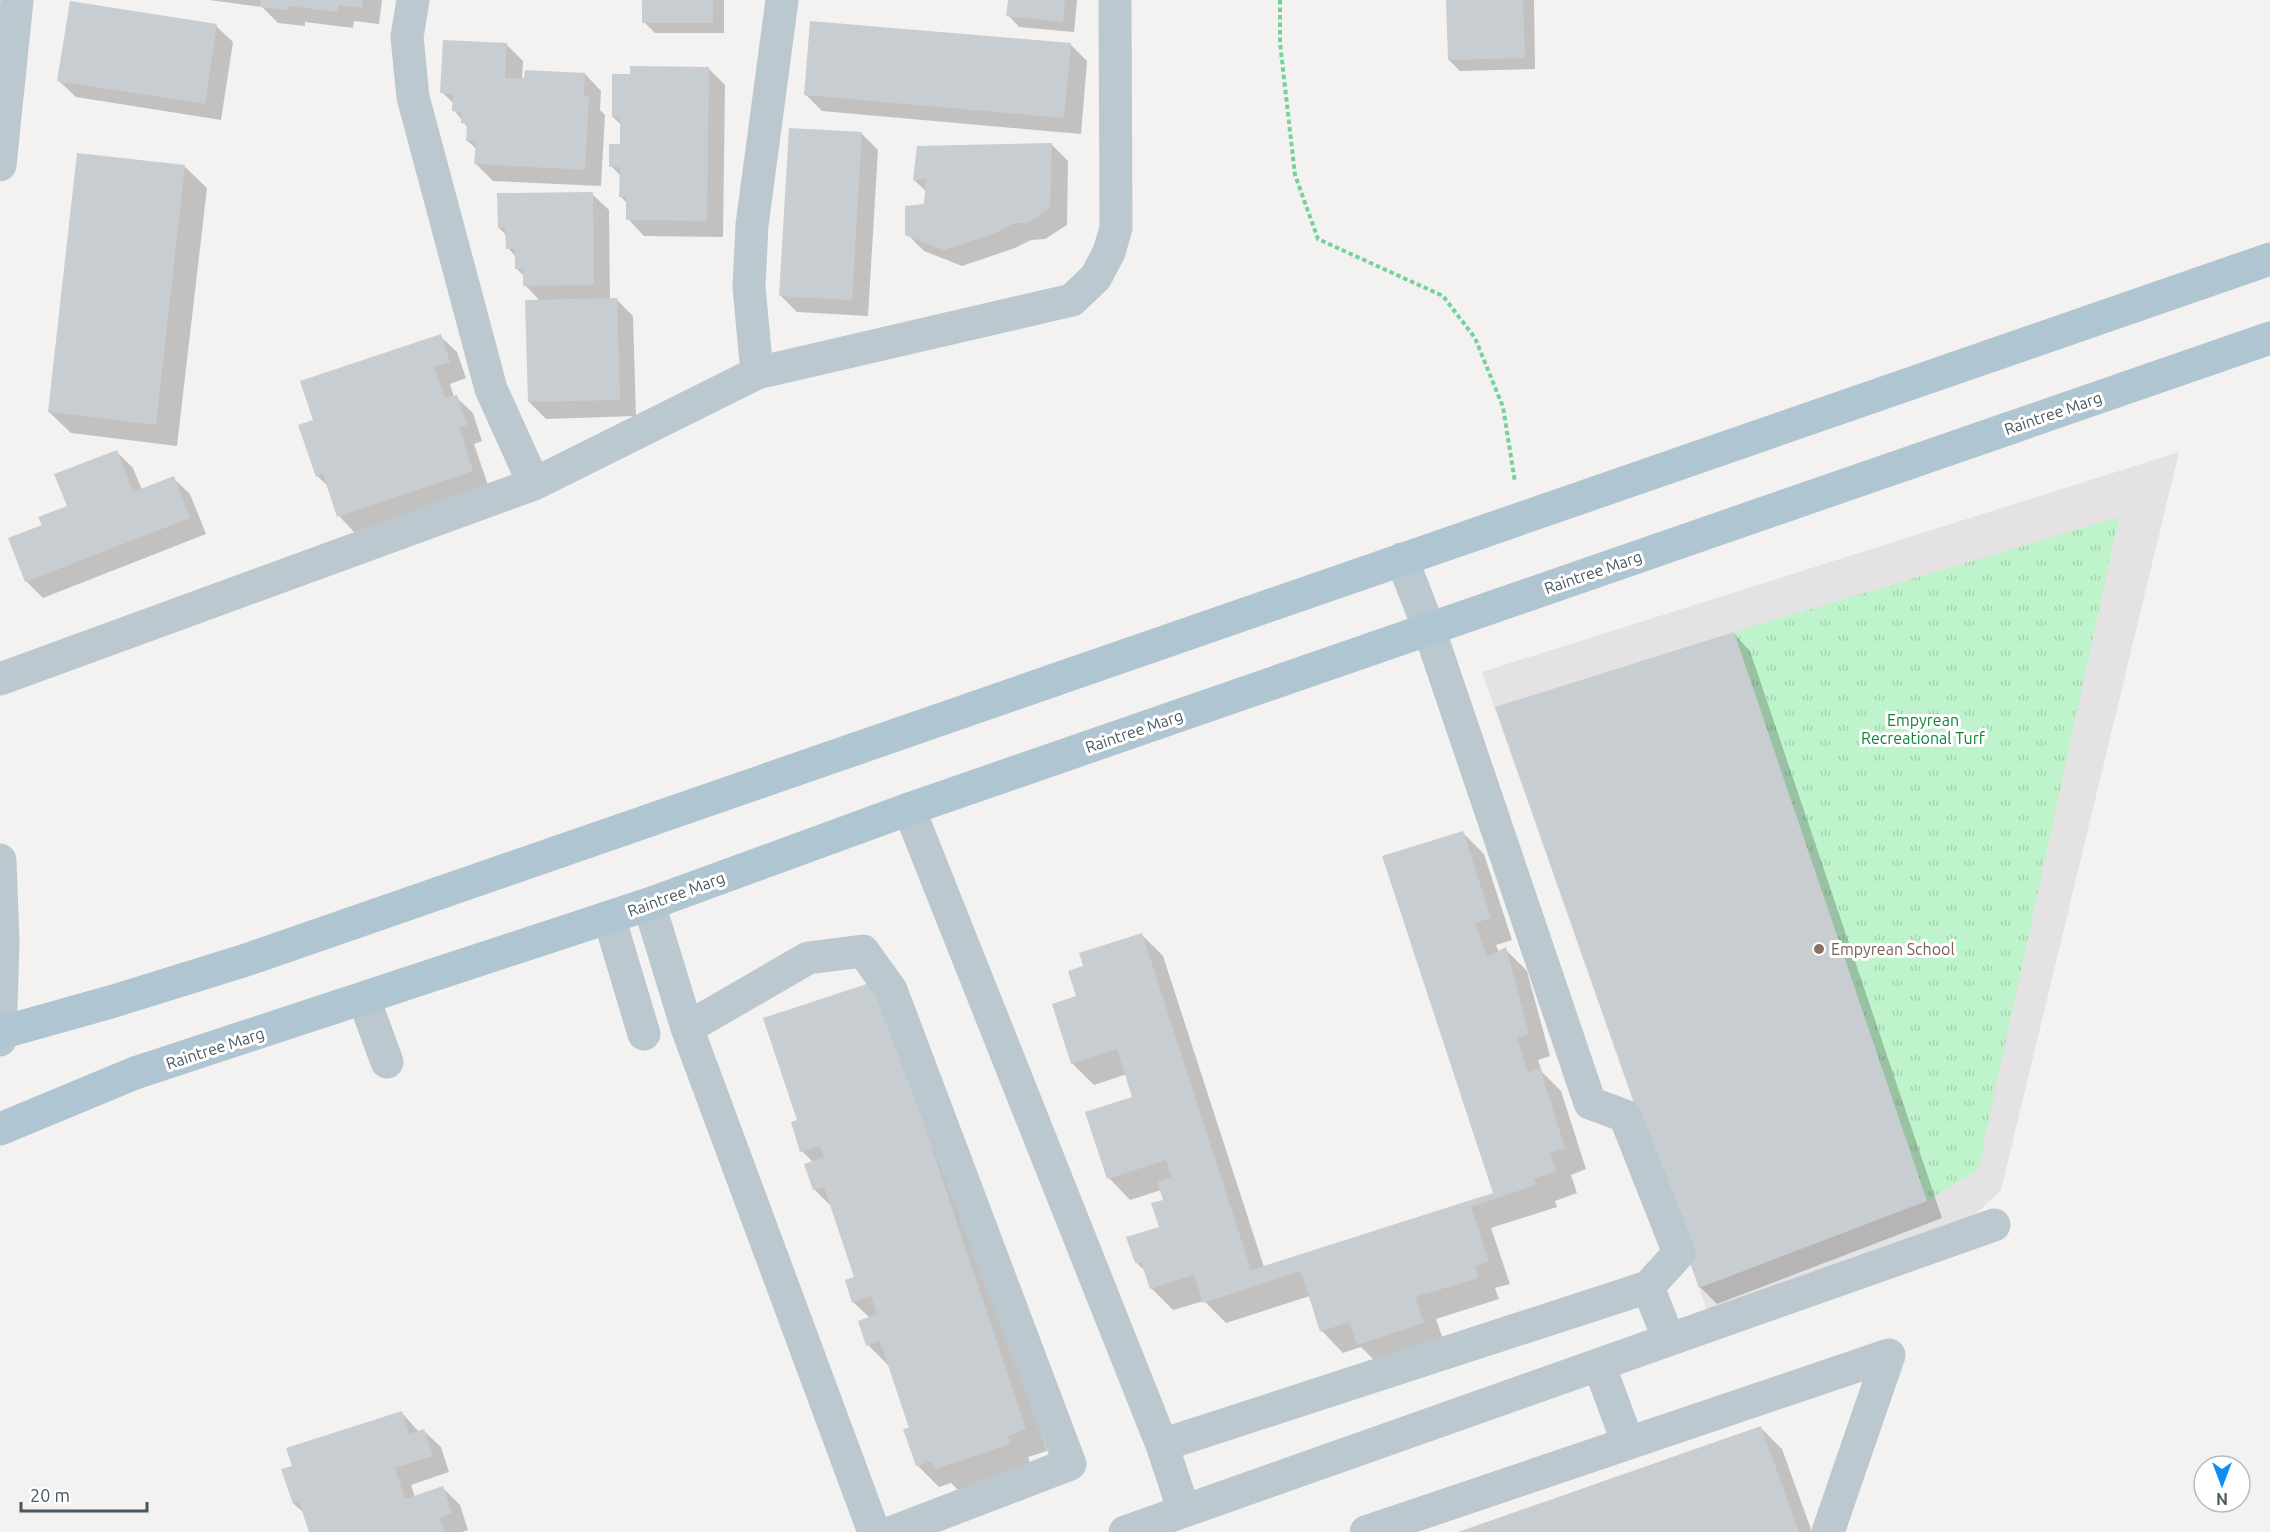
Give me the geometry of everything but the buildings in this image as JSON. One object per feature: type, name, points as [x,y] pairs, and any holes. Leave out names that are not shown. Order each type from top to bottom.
[{"type":"main road","points":[[0,1035],[246,960],[2270,259]]},
{"type":"main road","name":"Raintree Marg","points":[[0,1129],[135,1073],[649,904],[909,809],[2270,338]]},
{"type":"street","points":[[0,165],[17,0]]},
{"type":"street","points":[[413,0],[407,37],[413,97],[491,389],[534,484]]},
{"type":"street","points":[[757,373],[749,287],[752,225],[782,0]]},
{"type":"street","points":[[0,679],[534,484],[757,373],[1072,300],[1096,277],[1109,252],[1116,228],[1115,0]]},
{"type":"street","points":[[1162,1445],[1648,1287],[1679,1253],[1625,1116],[1590,1103],[1429,629],[1402,559]]},
{"type":"street","points":[[909,809],[1162,1445],[1184,1511]]},
{"type":"street","points":[[0,860],[3,942],[0,1035]]},
{"type":"street","points":[[649,904],[687,1028],[874,1532]]},
{"type":"street","points":[[609,917],[644,1034]]},
{"type":"street","points":[[687,1028],[808,958],[863,951],[891,990],[1070,1464],[893,1532]]},
{"type":"street","points":[[364,999],[387,1062]]},
{"type":"street","points":[[1125,1532],[1994,1226]]},
{"type":"street","points":[[1648,1287],[1669,1340]]},
{"type":"street","points":[[1366,1532],[1889,1355],[1828,1532]]},
{"type":"street","points":[[1599,1365],[1628,1443]]},
{"type":"path","points":[[1280,0],[1280,43],[1295,175],[1318,239],[1443,296],[1475,338],[1503,407],[1520,518]]},
{"type":"shaded area","name":"Empyrean School","points":[[2179,452],[2001,1190],[1945,1243],[1712,1325],[1482,672]]},
{"type":"green space","name":"Empyrean Recreational Turf","points":[[2119,517],[1978,1170],[1927,1201],[1734,632]]},
{"type":"place","name":"Empyrean School","points":[[1819,949]]}]
